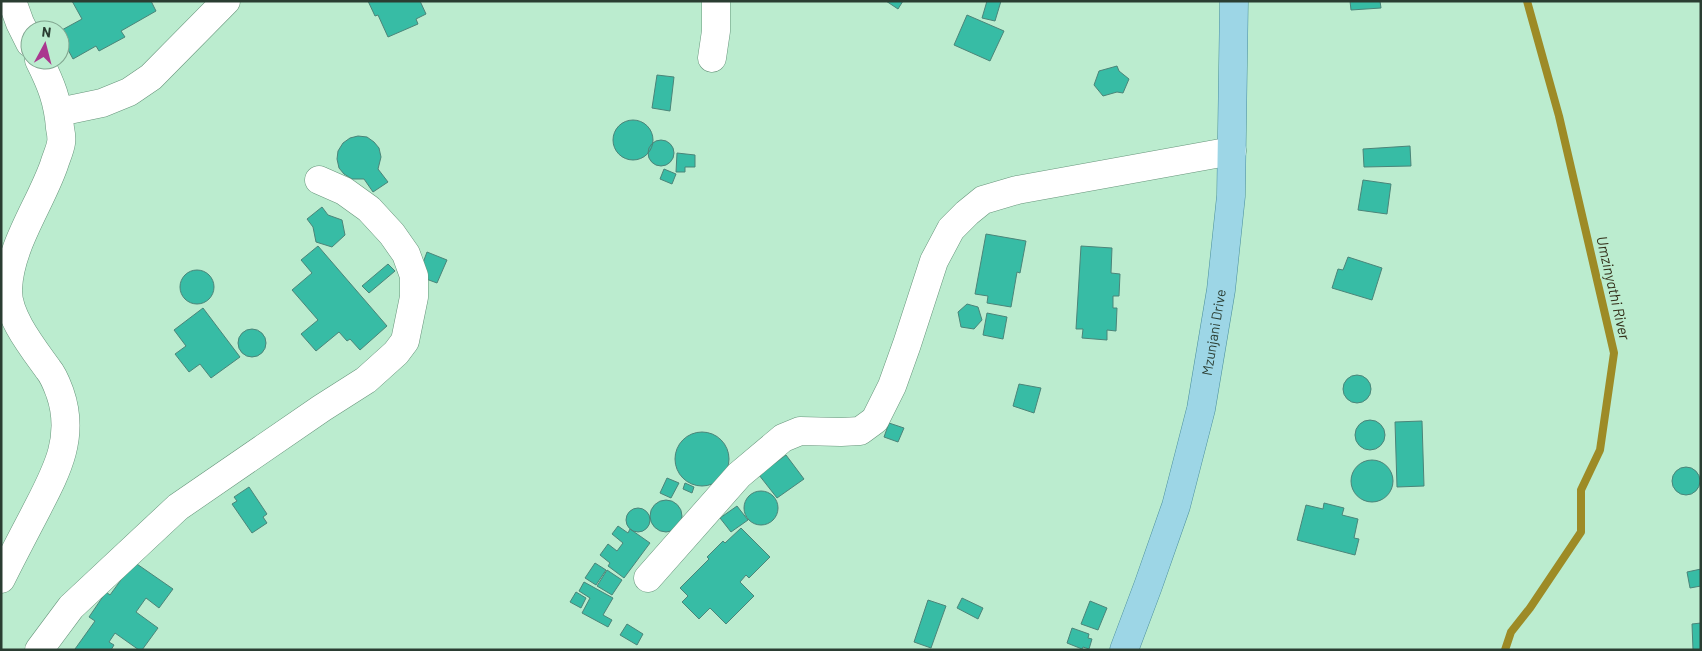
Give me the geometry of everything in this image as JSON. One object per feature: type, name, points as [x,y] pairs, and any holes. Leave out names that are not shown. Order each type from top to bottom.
[{"type":"main road","name":"Mzunjani Drive","points":[[1124,650],[1176,506],[1201,409],[1221,290],[1231,196],[1234,1]]},
{"type":"street","points":[[12,1],[20,23]]},
{"type":"street","points":[[59,112],[102,103],[129,92],[151,77],[226,1]]},
{"type":"street","points":[[712,58],[716,31],[716,1]]},
{"type":"street","points":[[1,579],[54,476],[63,451],[66,434],[64,404],[51,372],[35,351],[13,315],[8,289],[10,272],[15,256],[25,230],[46,187],[61,143],[59,112],[53,89],[44,70]]},
{"type":"street","points":[[648,578],[739,475],[783,438],[800,431],[860,431],[875,420],[892,386],[934,261],[950,230],[967,212],[983,200],[1017,190],[1232,151]]},
{"type":"street","points":[[39,650],[71,607],[178,507],[314,413],[366,380],[396,353],[405,341],[414,297],[414,276],[406,254],[392,234],[369,209],[344,191],[319,180]]},
{"type":"building","points":[[72,1],[151,1],[156,11],[121,31],[125,37],[99,51],[96,46],[73,59],[70,53],[70,26],[82,19]]},
{"type":"building","points":[[368,1],[420,1],[426,14],[416,19],[418,24],[388,37],[378,15],[375,16]]},
{"type":"building","points":[[886,1],[903,1],[898,9]]},
{"type":"building","points":[[987,1],[1001,1],[995,21],[982,18]]},
{"type":"building","points":[[1350,1],[1380,1],[1381,8],[1351,10]]},
{"type":"building","points":[[967,15],[1004,31],[990,61],[954,45]]},
{"type":"building","points":[[1117,66],[1119,71],[1129,79],[1123,93],[1117,92],[1103,96],[1094,85],[1099,71]]},
{"type":"building","points":[[657,75],[674,77],[670,111],[652,108]]},
{"type":"building","points":[[637,120],[644,123],[650,129],[653,140],[652,148],[644,157],[637,160],[629,160],[622,157],[614,148],[613,136],[616,129],[625,121]]},
{"type":"building","points":[[358,136],[367,137],[379,148],[381,157],[378,169],[388,182],[373,192],[364,179],[352,179],[339,168],[338,151],[343,143],[350,138]]},
{"type":"building","points":[[661,140],[670,144],[674,153],[670,162],[661,166],[652,162],[648,153],[652,144]]},
{"type":"building","points":[[1410,146],[1411,166],[1364,167],[1363,149]]},
{"type":"building","points":[[677,153],[695,155],[695,167],[685,167],[685,172],[676,172]]},
{"type":"building","points":[[664,169],[676,174],[672,184],[660,179]]},
{"type":"building","points":[[1363,180],[1391,184],[1387,214],[1358,210]]},
{"type":"building","points":[[322,207],[328,215],[342,220],[345,235],[332,247],[316,242],[313,227],[307,219]]},
{"type":"building","points":[[986,234],[1026,241],[1020,273],[1017,272],[1011,307],[987,303],[988,296],[975,294]]},
{"type":"building","points":[[318,246],[387,326],[360,350],[350,339],[347,341],[339,332],[316,351],[301,334],[318,320],[292,290],[312,273],[301,260]]},
{"type":"building","points":[[1081,246],[1112,248],[1111,273],[1120,274],[1119,296],[1113,296],[1113,308],[1117,308],[1116,331],[1107,330],[1107,340],[1082,338],[1083,329],[1076,329]]},
{"type":"building","points":[[427,252],[447,260],[437,283],[418,276]]},
{"type":"building","points":[[1348,257],[1382,268],[1372,300],[1332,288],[1338,269],[1343,270]]},
{"type":"building","points":[[388,264],[395,271],[369,293],[362,286]]},
{"type":"building","points":[[197,270],[204,271],[209,275],[213,280],[213,294],[209,299],[204,303],[197,304],[190,303],[185,299],[181,294],[180,287],[181,280],[185,275],[190,271]]},
{"type":"building","points":[[967,304],[978,307],[982,320],[974,329],[961,327],[958,312]]},
{"type":"building","points":[[203,308],[240,357],[211,378],[200,364],[189,372],[175,354],[186,346],[174,330]]},
{"type":"building","points":[[987,313],[1007,317],[1003,339],[983,335]]},
{"type":"building","points":[[252,329],[262,333],[266,343],[262,353],[252,357],[242,353],[238,343],[242,333]]},
{"type":"building","points":[[1357,375],[1367,379],[1371,389],[1367,399],[1357,403],[1347,399],[1343,389],[1347,379]]},
{"type":"building","points":[[1019,384],[1041,388],[1034,413],[1013,406]]},
{"type":"building","points":[[1370,420],[1376,421],[1384,429],[1384,441],[1376,449],[1370,450],[1364,449],[1356,441],[1355,435],[1356,429],[1364,421]]},
{"type":"building","points":[[1422,421],[1424,486],[1397,487],[1395,422]]},
{"type":"building","points":[[889,423],[904,428],[898,442],[884,437]]},
{"type":"building","points":[[702,432],[712,434],[721,440],[727,449],[729,459],[727,469],[721,478],[712,484],[702,486],[692,484],[683,478],[677,469],[675,459],[677,449],[683,440],[692,434]]},
{"type":"building","points":[[786,455],[804,479],[777,498],[759,475]]},
{"type":"building","points":[[1376,460],[1384,463],[1390,469],[1393,481],[1390,493],[1384,499],[1368,502],[1360,499],[1354,493],[1351,477],[1354,469],[1360,463]]},
{"type":"building","points":[[1686,467],[1696,471],[1700,481],[1696,491],[1686,495],[1676,491],[1672,481],[1676,471]]},
{"type":"building","points":[[667,478],[679,483],[671,498],[660,493]]},
{"type":"building","points":[[685,483],[694,487],[692,493],[683,489]]},
{"type":"building","points":[[249,487],[267,514],[263,517],[267,523],[252,533],[232,504],[237,501],[234,497]]},
{"type":"building","points":[[761,491],[773,496],[778,508],[773,520],[761,525],[749,520],[744,508],[749,496]]},
{"type":"building","points":[[666,500],[672,501],[677,505],[681,510],[681,522],[677,527],[672,531],[666,532],[660,531],[655,527],[651,522],[650,516],[651,510],[655,505],[660,501]]},
{"type":"building","points":[[1324,503],[1344,508],[1342,515],[1358,519],[1354,538],[1359,539],[1355,555],[1297,540],[1306,505],[1323,509]]},
{"type":"building","points":[[737,506],[748,520],[731,532],[720,518]]},
{"type":"building","points":[[638,508],[646,512],[650,520],[646,528],[638,532],[630,528],[626,520],[630,512]]},
{"type":"building","points":[[618,526],[628,533],[630,529],[650,543],[624,578],[608,566],[610,563],[600,555],[608,544],[617,551],[623,543],[612,534]]},
{"type":"building","points":[[741,528],[770,557],[749,578],[746,575],[740,582],[754,596],[726,624],[710,608],[699,619],[682,602],[688,596],[680,588],[709,559],[707,557],[723,541],[725,543]]},
{"type":"building","points":[[134,562],[173,589],[159,608],[146,598],[136,612],[158,628],[142,650],[139,650],[115,633],[109,642],[114,645],[111,650],[75,649],[95,621],[89,617],[106,592],[110,595]]},
{"type":"building","points":[[595,563],[606,570],[596,585],[585,578]]},
{"type":"building","points":[[1701,569],[1701,586],[1690,588],[1687,572]]},
{"type":"building","points":[[607,570],[622,580],[612,595],[597,586]]},
{"type":"building","points":[[584,582],[613,598],[603,615],[612,620],[608,627],[582,613],[590,598],[579,591]]},
{"type":"building","points":[[576,592],[586,598],[581,608],[570,602]]},
{"type":"building","points":[[962,598],[983,608],[978,619],[957,608]]},
{"type":"building","points":[[928,600],[946,606],[931,648],[914,642]]},
{"type":"building","points":[[1090,601],[1107,608],[1098,630],[1081,624]]},
{"type":"building","points":[[1701,623],[1701,650],[1693,650],[1692,624]]},
{"type":"building","points":[[627,624],[643,634],[637,645],[620,635]]},
{"type":"building","points":[[1072,628],[1089,634],[1088,638],[1092,639],[1089,649],[1083,647],[1082,649],[1067,643]]},
{"type":"waterway","name":"Umzinyathi River","points":[[1505,650],[1511,632],[1530,608],[1581,532],[1581,490],[1600,450],[1614,353],[1559,116],[1527,1]]}]
